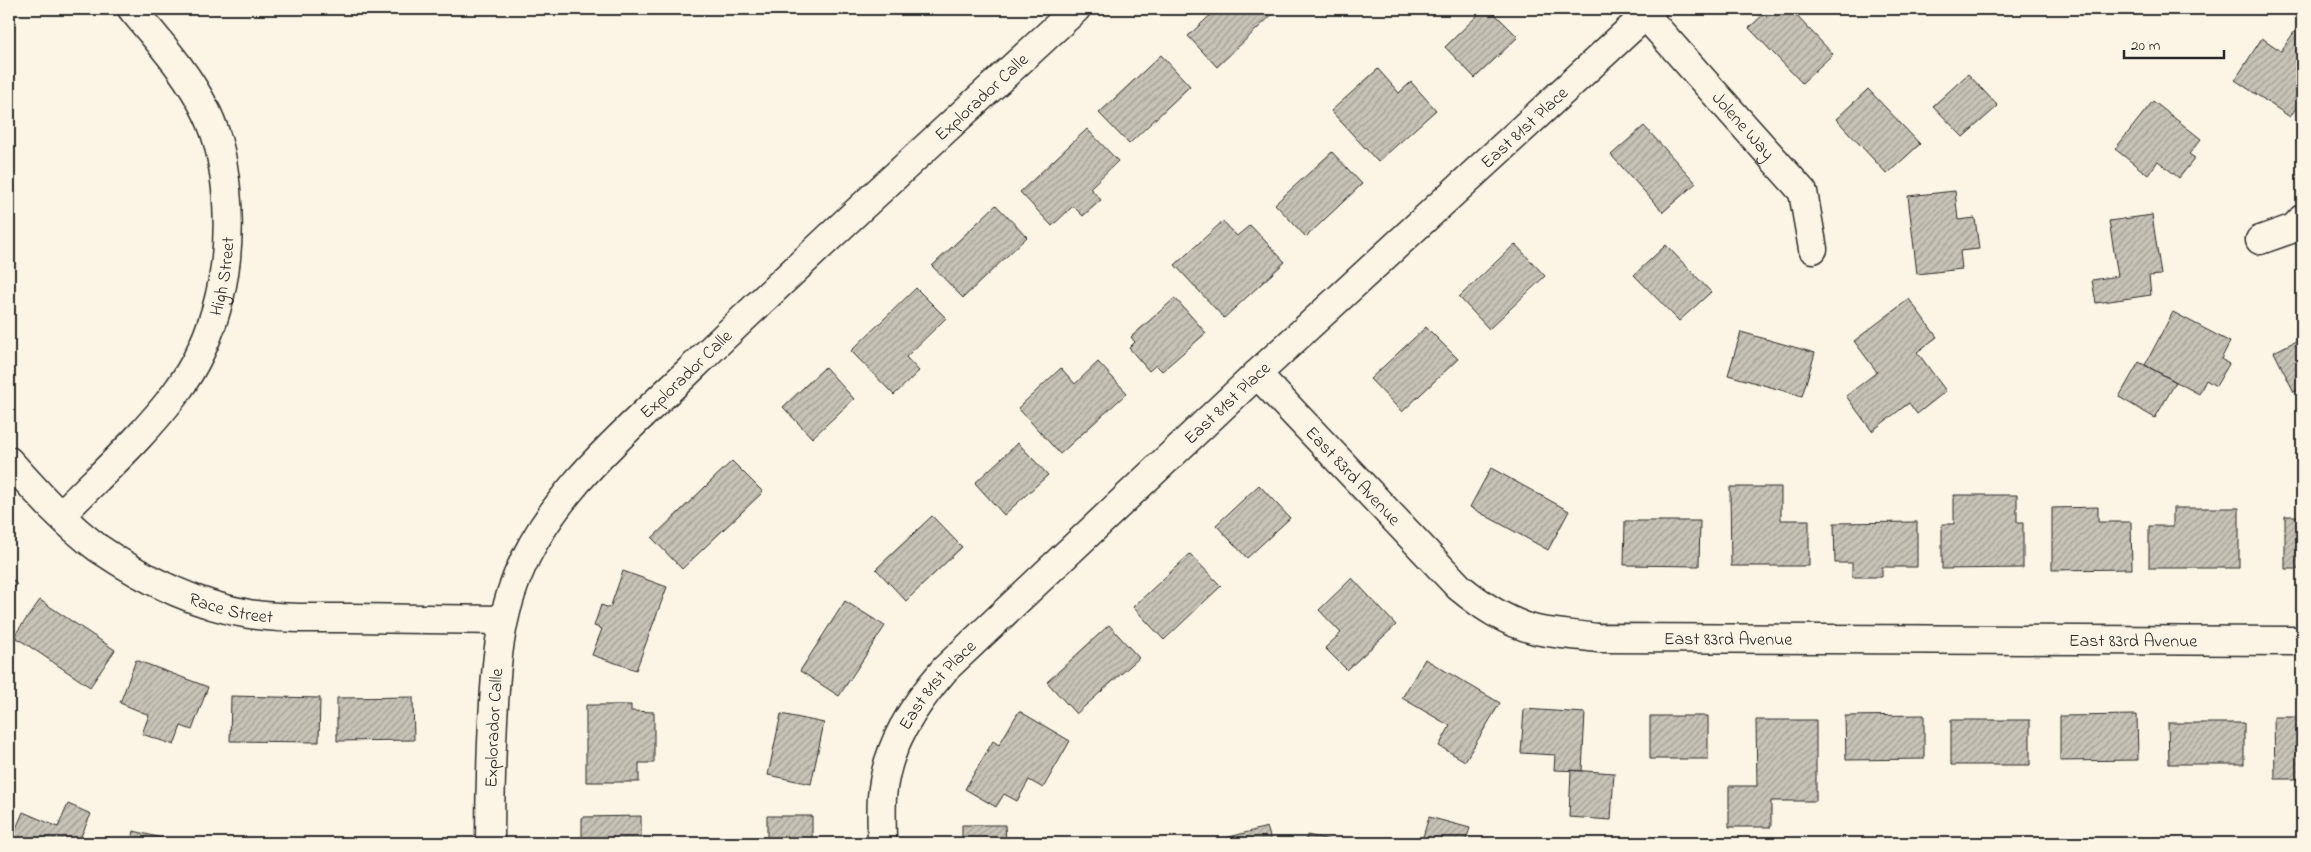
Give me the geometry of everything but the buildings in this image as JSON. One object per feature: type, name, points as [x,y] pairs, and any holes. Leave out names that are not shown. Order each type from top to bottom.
[{"type":"street","name":"High Street","points":[[61,515],[152,422],[176,393],[203,350],[212,326],[226,268],[229,241],[228,212],[222,156],[215,133],[207,112],[183,70],[132,9]]},
{"type":"street","name":"Explorador Calle","points":[[490,843],[490,784],[496,661],[502,620],[518,576],[537,537],[578,480],[727,333],[1076,9]]},
{"type":"street","name":"Jolene Way","points":[[1648,12],[1803,192],[1813,249]]},
{"type":"street","name":"East 81st Place","points":[[882,843],[882,798],[886,773],[905,722],[922,695],[945,669],[1257,374],[1648,12]]},
{"type":"street","points":[[2260,240],[2294,228],[2302,219]]},
{"type":"street","name":"East 83rd Avenue","points":[[1257,374],[1459,587],[1484,607],[1507,619],[1536,630],[1597,638],[2302,641]]},
{"type":"street","name":"Race Street","points":[[9,461],[61,515],[96,547],[131,569],[169,588],[200,600],[249,614],[296,618],[502,620]]}]
